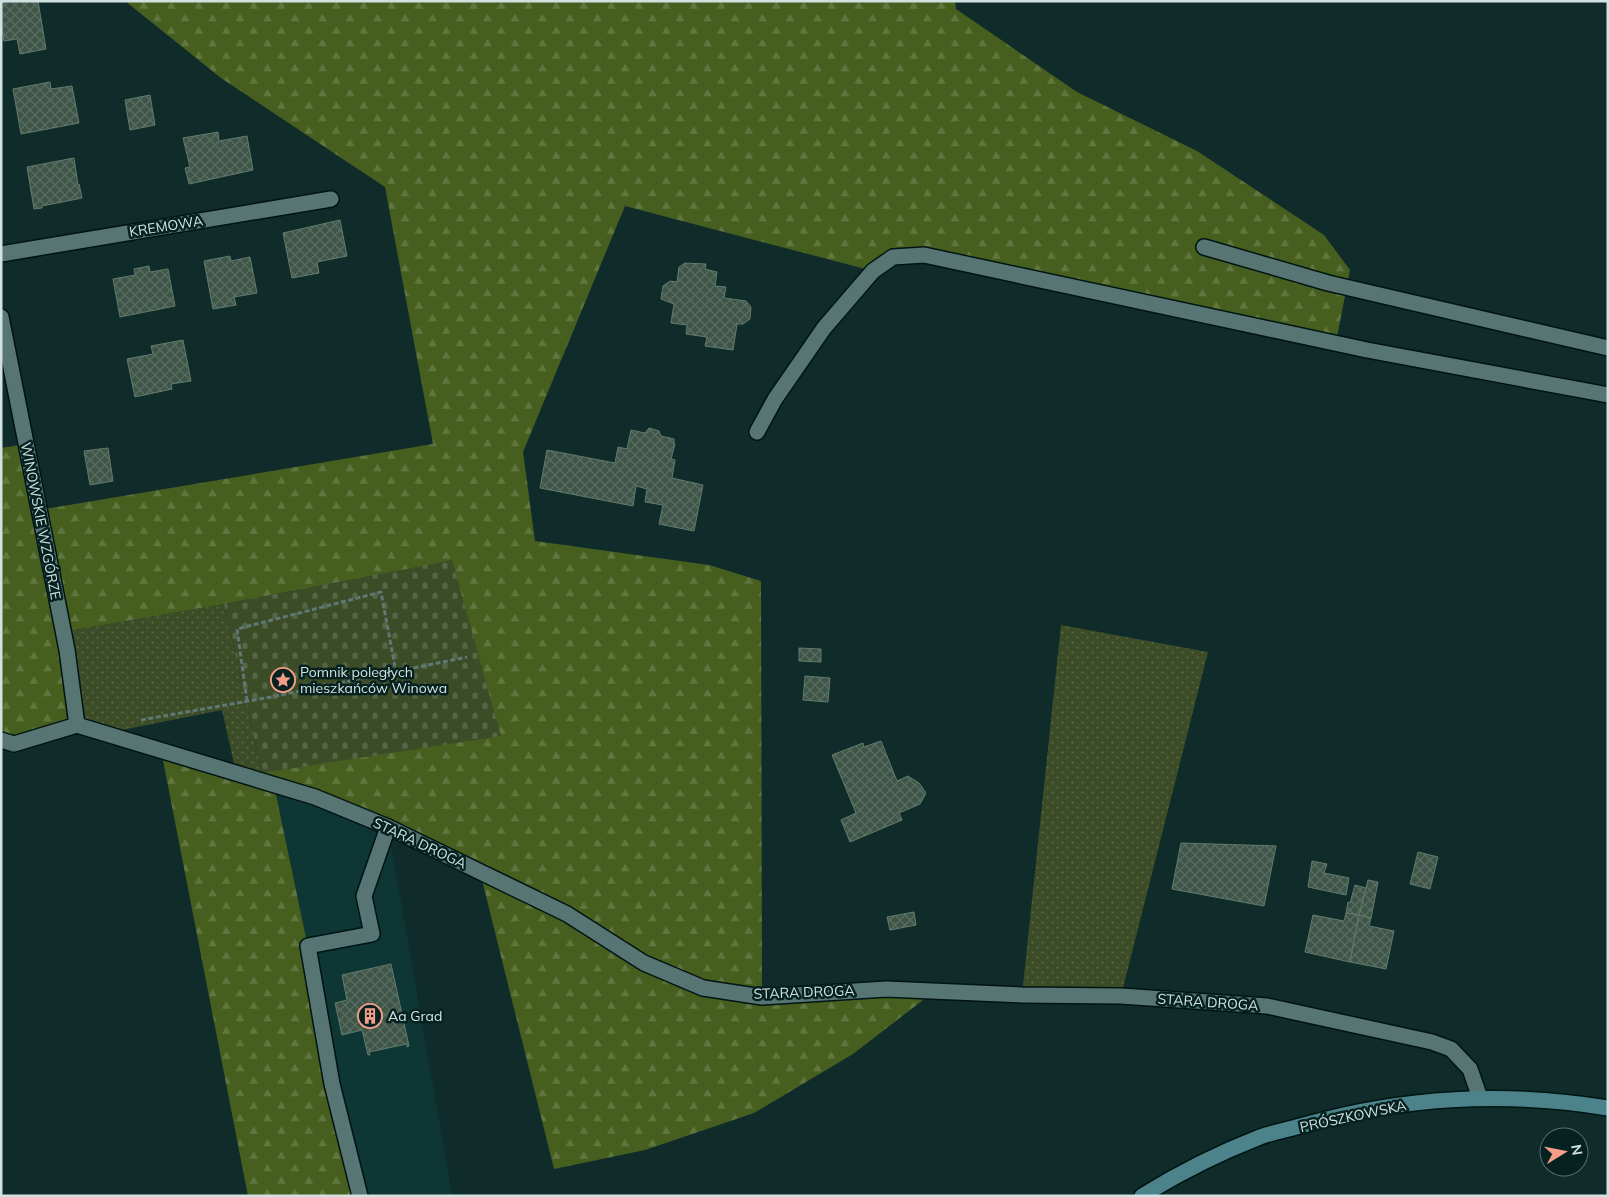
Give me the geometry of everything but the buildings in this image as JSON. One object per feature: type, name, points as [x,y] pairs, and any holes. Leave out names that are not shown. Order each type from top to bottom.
[{"type":"main road","name":"PRÓSZKOWSKA","points":[[1142,1196],[1208,1159],[1271,1134],[1325,1119],[1385,1106],[1480,1098],[1533,1100],[1608,1108]]},
{"type":"street","name":"KREMOWA","points":[[1,254],[331,199]]},
{"type":"street","points":[[1204,247],[1328,283],[1608,348]]},
{"type":"street","points":[[757,432],[775,398],[824,328],[873,271],[893,257],[924,255],[1367,350],[1608,395]]},
{"type":"street","name":"WINOWSKIE WZGÓRZE","points":[[1,317],[67,650],[77,725]]},
{"type":"street","points":[[1,740],[14,744],[77,725]]},
{"type":"street","name":"STARA DROGA","points":[[77,725],[315,797],[388,827],[567,914],[644,963],[703,988],[762,997],[894,989],[1022,995],[1121,996],[1267,1006],[1432,1042],[1451,1049],[1470,1069],[1480,1098]]},
{"type":"street","points":[[360,1196],[332,1084],[308,946],[372,934],[364,896],[388,827]]},
{"type":"path","points":[[247,701],[237,629],[380,592],[396,672]]},
{"type":"path","points":[[140,720],[247,701],[468,657]]},
{"type":"shaded area","points":[[274,785],[388,827],[452,1195],[360,1196]]},
{"type":"green space","points":[[125,1],[955,1],[956,9],[1077,92],[1197,151],[1324,235],[1350,270],[1336,342],[924,255],[873,271],[625,206],[523,452],[535,541],[709,565],[761,581],[762,996],[936,990],[853,1054],[754,1113],[645,1150],[554,1169],[480,872],[274,785],[360,1196],[248,1196],[161,750],[262,773],[452,561],[63,632],[77,725],[1,740],[1,448],[26,444],[39,510],[433,444],[385,187],[221,78]]},
{"type":"green space","points":[[452,560],[501,736],[262,773],[224,604]]},
{"type":"green space","points":[[224,604],[262,773],[236,773],[222,710],[107,733],[77,725],[63,632]]},
{"type":"green space","points":[[1061,625],[1208,652],[1121,996],[1022,995]]},
{"type":"place","name":"Pomnik poległych mieszkańców Winowa","points":[[283,680]]},
{"type":"place","name":"Aa Grad","points":[[370,1016]]}]
